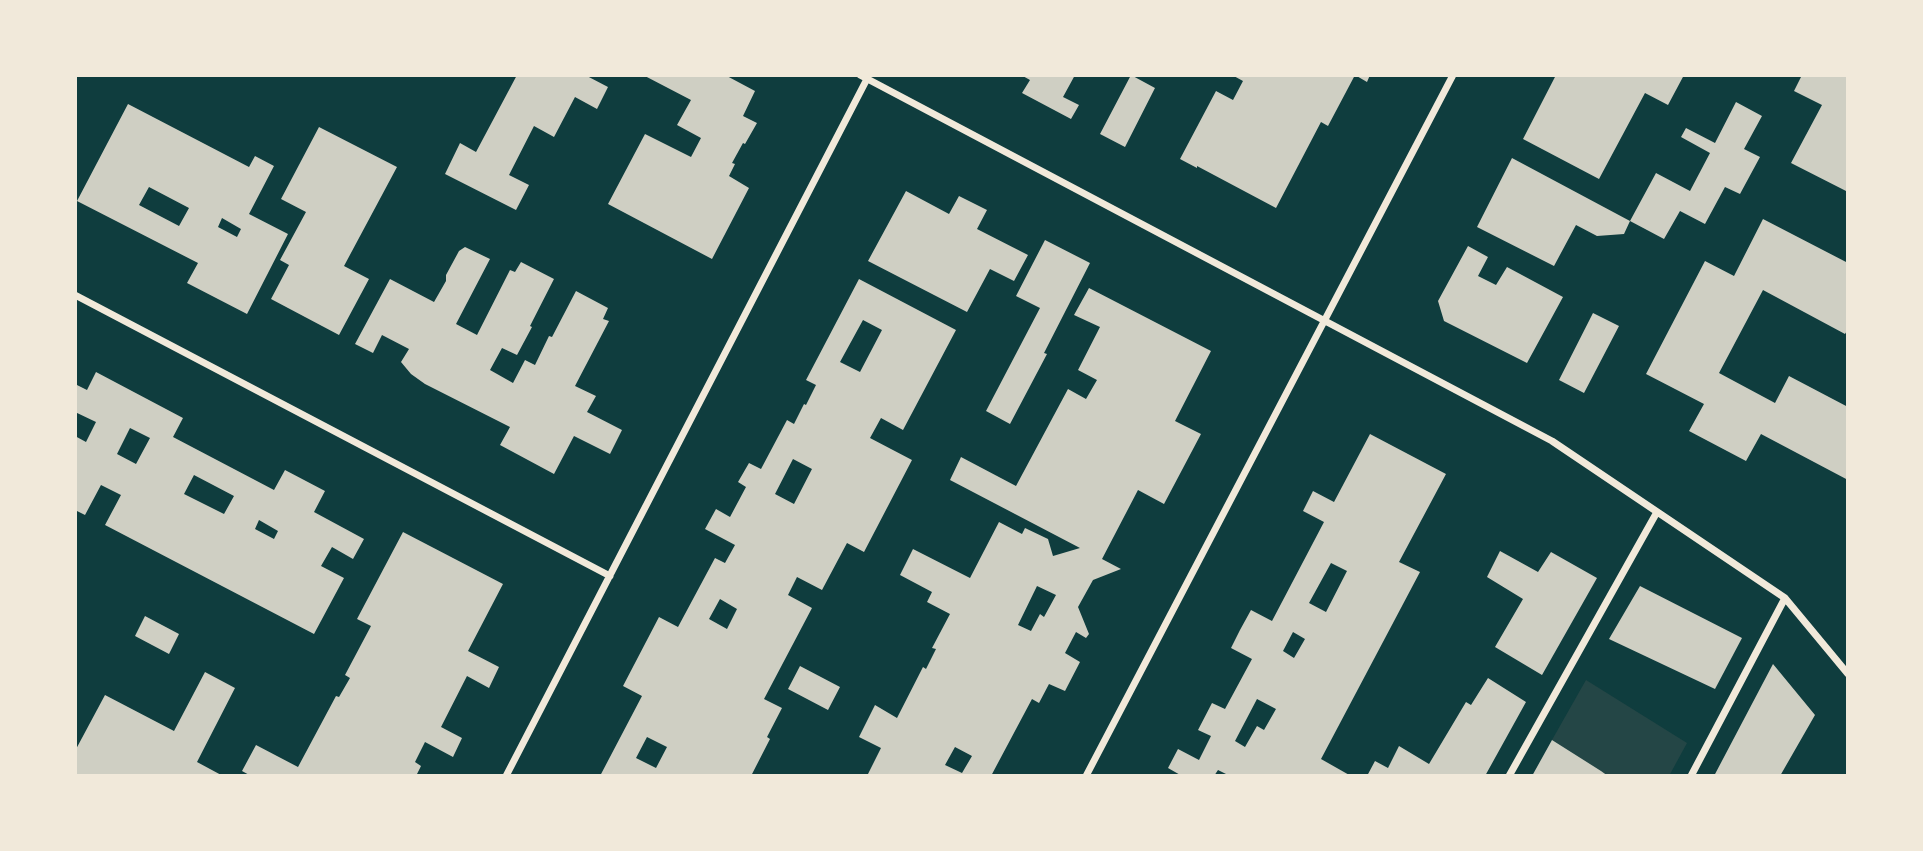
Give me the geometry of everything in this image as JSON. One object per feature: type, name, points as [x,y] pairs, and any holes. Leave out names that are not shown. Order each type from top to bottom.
[{"type":"street","points":[[1086,776],[1453,75]]},
{"type":"street","points":[[506,776],[865,77],[1552,441],[1785,598],[1848,674]]},
{"type":"street","points":[[75,295],[610,576]]},
{"type":"street","points":[[1509,776],[1657,512]]},
{"type":"street","points":[[1691,776],[1785,598]]},
{"type":"shaded area","points":[[1586,680],[1687,743],[1669,776],[1608,776],[1552,740]]},
{"type":"building","points":[[517,75],[585,75],[608,87],[597,109],[575,97],[554,137],[534,126],[509,175],[529,185],[516,210],[445,174],[460,143],[476,152]]},
{"type":"building","points":[[643,75],[725,75],[755,91],[743,116],[757,123],[732,163],[735,164],[729,176],[749,188],[712,259],[608,204],[645,134],[691,157],[701,138],[677,125],[691,100]]},
{"type":"building","points":[[1021,75],[1075,75],[1063,97],[1079,105],[1071,119],[1022,93],[1030,80]]},
{"type":"building","points":[[1131,75],[1155,88],[1125,147],[1100,134]]},
{"type":"building","points":[[1232,75],[1355,75],[1328,126],[1321,122],[1276,208],[1180,159],[1216,91],[1233,100],[1243,81]]},
{"type":"building","points":[[1355,75],[1370,75],[1367,82]]},
{"type":"building","points":[[1556,75],[1684,75],[1668,105],[1645,93],[1599,179],[1523,139]]},
{"type":"building","points":[[1802,75],[1848,75],[1848,192],[1791,163],[1822,105],[1794,91]]},
{"type":"building","points":[[1736,102],[1762,116],[1744,149],[1760,157],[1740,194],[1725,187],[1705,224],[1680,211],[1664,239],[1630,221],[1656,173],[1690,191],[1710,153],[1681,137],[1686,128],[1715,143]]},
{"type":"building","points":[[128,104],[249,167],[255,156],[274,166],[249,214],[288,234],[247,314],[187,283],[198,263],[77,201]],"holes":[[[149,187],[189,208],[179,226],[139,205]],[[222,218],[241,229],[237,237],[218,227]]]},
{"type":"building","points":[[319,127],[397,167],[344,266],[369,279],[339,335],[271,299],[289,265],[280,260],[306,212],[281,199]]},
{"type":"building","points":[[1512,158],[1630,221],[1624,234],[1597,236],[1576,225],[1554,266],[1477,227]]},
{"type":"building","points":[[906,191],[949,214],[959,196],[987,210],[977,229],[1028,255],[1014,281],[990,269],[967,312],[868,261]]},
{"type":"building","points":[[1763,219],[1848,263],[1848,329],[1845,334],[1763,290],[1719,373],[1775,403],[1789,376],[1848,407],[1848,480],[1761,434],[1746,461],[1689,431],[1704,404],[1646,374],[1705,261],[1734,276]]},
{"type":"building","points":[[1045,240],[1090,263],[1010,424],[986,411],[1040,308],[1016,296]]},
{"type":"building","points":[[1468,246],[1488,257],[1478,276],[1496,285],[1507,267],[1563,297],[1527,363],[1444,321],[1438,301]]},
{"type":"building","points":[[465,247],[490,259],[456,324],[477,335],[510,270],[515,272],[521,262],[554,279],[517,355],[502,348],[490,370],[513,383],[525,360],[535,365],[576,291],[608,308],[603,319],[609,321],[575,386],[596,396],[587,412],[622,430],[610,454],[574,436],[554,474],[500,445],[510,427],[425,384],[411,374],[401,362],[409,349],[382,335],[373,353],[355,344],[390,279],[434,302],[459,251]]},
{"type":"building","points":[[859,279],[956,330],[903,430],[881,418],[870,438],[912,460],[864,552],[847,543],[822,590],[797,577],[788,595],[812,608],[764,699],[782,708],[751,776],[600,776],[642,696],[623,686],[659,617],[678,627],[715,558],[725,563],[735,545],[705,529],[716,509],[730,517],[746,487],[738,482],[749,463],[761,469],[787,420],[794,424],[816,385],[806,380]],"holes":[[[863,320],[882,330],[860,372],[840,362]],[[793,459],[812,469],[794,504],[775,494]],[[720,599],[737,609],[727,629],[709,619]],[[647,737],[667,747],[656,768],[636,758]]]},
{"type":"building","points":[[1089,288],[1211,351],[1175,421],[1201,434],[1164,504],[1138,490],[1102,559],[1121,569],[1093,580],[1078,607],[1089,634],[1086,638],[1076,632],[1065,653],[1080,662],[1065,691],[1049,684],[1039,703],[1032,699],[991,776],[867,776],[881,748],[859,737],[875,705],[897,718],[923,667],[926,669],[936,649],[932,648],[950,614],[927,602],[932,592],[900,575],[913,549],[970,578],[999,522],[1022,534],[1025,528],[1048,539],[1053,556],[1080,548],[950,480],[961,457],[1016,486],[1068,389],[1086,399],[1097,380],[1078,370],[1100,327],[1074,315]],"holes":[[[1037,586],[1056,595],[1044,617],[1040,614],[1031,631],[1018,625]],[[955,747],[972,756],[962,773],[945,765]]]},
{"type":"building","points":[[1593,313],[1619,326],[1584,393],[1559,380]]},
{"type":"building","points":[[96,372],[183,418],[173,437],[274,490],[285,470],[325,491],[314,512],[364,539],[353,559],[332,547],[321,566],[344,578],[314,634],[105,525],[121,495],[101,485],[85,515],[75,510],[75,436],[86,442],[96,422],[75,412],[75,384],[87,390]],"holes":[[[130,428],[150,438],[136,464],[117,454]],[[194,475],[234,496],[224,514],[184,494]],[[259,520],[278,531],[274,539],[255,529]]]},
{"type":"building","points":[[1370,434],[1446,474],[1399,562],[1420,572],[1321,759],[1351,776],[1230,776],[1218,770],[1214,776],[1182,776],[1168,768],[1178,749],[1199,760],[1211,736],[1198,730],[1212,703],[1225,709],[1252,659],[1231,648],[1240,630],[1251,610],[1272,621],[1324,522],[1303,511],[1313,491],[1334,502]],"holes":[[[1331,563],[1347,571],[1326,612],[1309,603]],[[1293,632],[1305,639],[1294,658],[1283,651]],[[1257,699],[1276,709],[1264,730],[1257,726],[1245,747],[1235,741]]]},
{"type":"building","points":[[403,532],[503,584],[468,651],[499,667],[489,688],[467,676],[441,727],[462,738],[453,757],[425,742],[415,762],[421,766],[416,776],[251,776],[242,771],[256,745],[298,767],[336,696],[339,697],[350,678],[345,675],[371,626],[357,619]]},
{"type":"building","points":[[1500,551],[1538,572],[1551,552],[1597,578],[1542,675],[1495,647],[1523,599],[1487,577]]},
{"type":"building","points":[[1640,586],[1742,638],[1715,689],[1609,639]]},
{"type":"building","points":[[145,616],[179,634],[169,654],[135,636]]},
{"type":"building","points":[[1773,664],[1815,715],[1780,776],[1714,776]]},
{"type":"building","points":[[800,666],[840,687],[828,710],[788,689]]},
{"type":"building","points":[[205,672],[235,688],[197,762],[223,776],[75,776],[75,751],[105,695],[174,731]]},
{"type":"building","points":[[1488,678],[1526,702],[1485,776],[1367,776],[1375,761],[1388,768],[1399,746],[1429,764],[1466,702],[1471,705]]},
{"type":"building","points":[[1552,740],[1601,771],[1608,776],[1532,776]]}]
